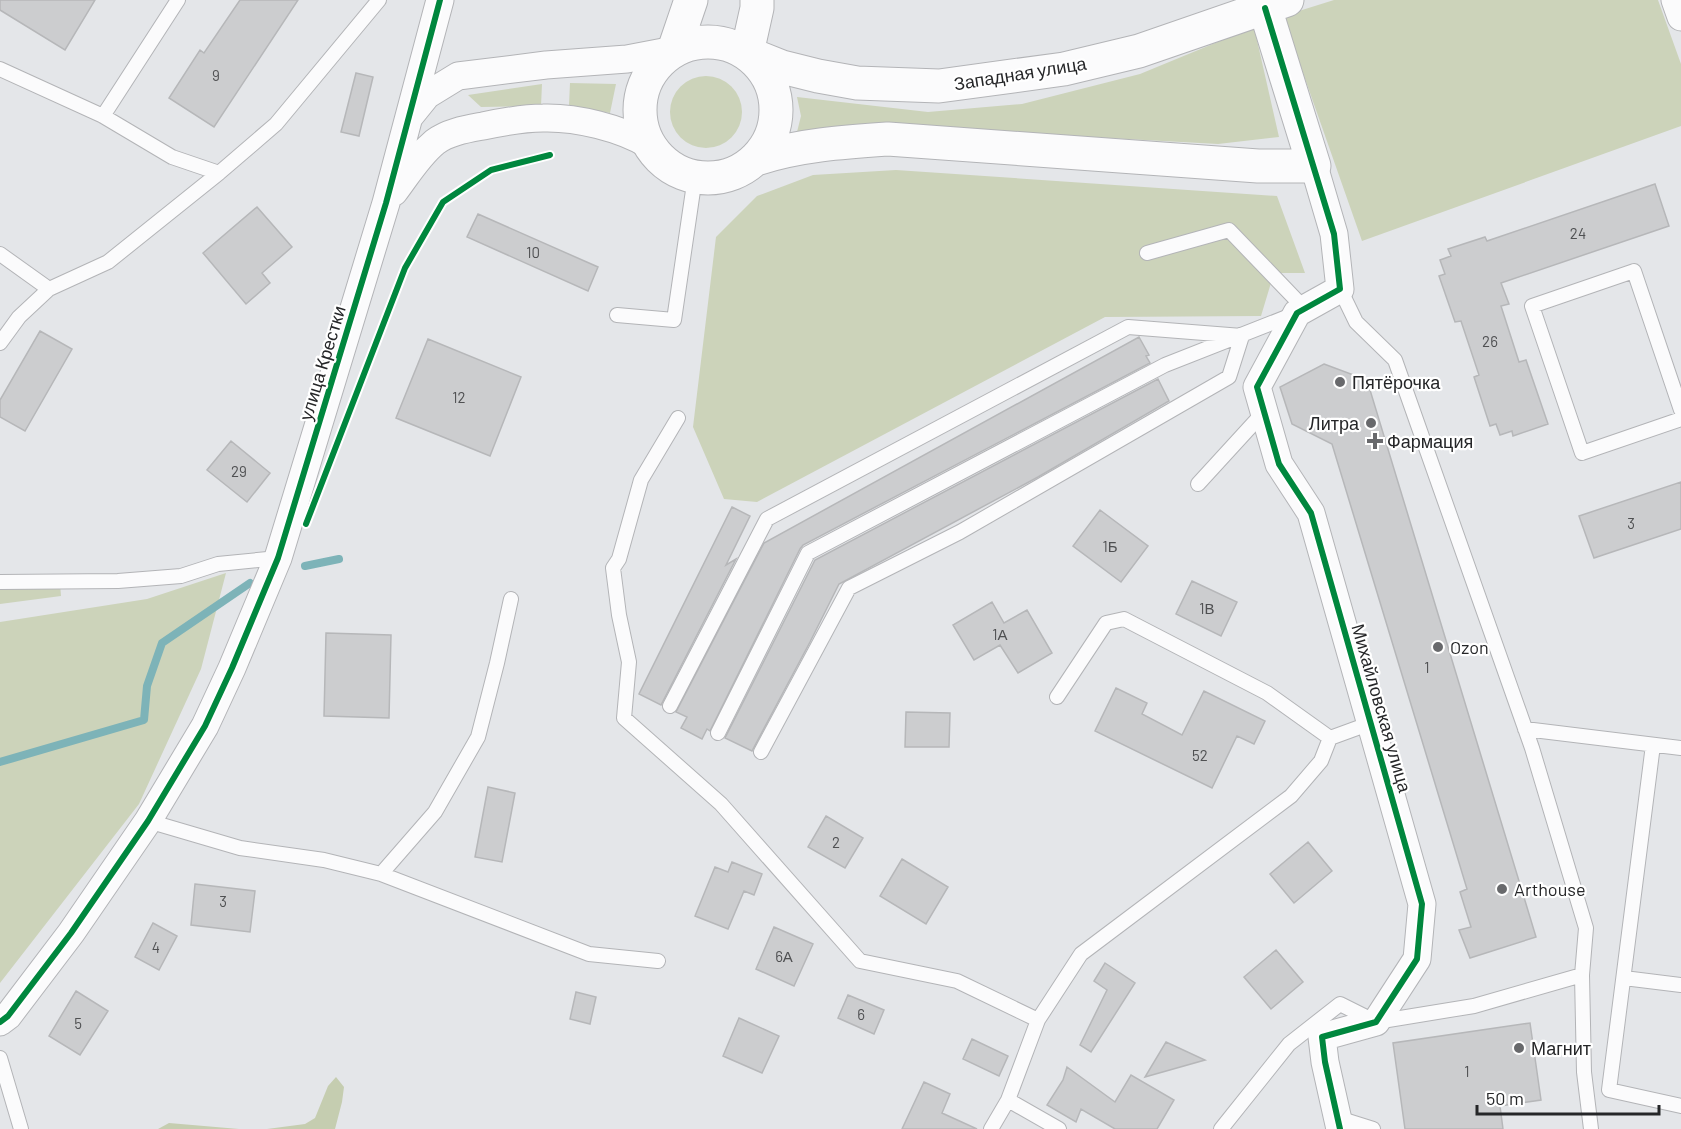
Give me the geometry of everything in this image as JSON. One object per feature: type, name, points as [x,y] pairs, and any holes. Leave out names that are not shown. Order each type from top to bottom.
[{"type":"street","name":"улица Крестки","points":[[0,1022],[8,1016],[71,933],[148,821],[205,726],[232,668],[278,558],[386,203],[408,117],[423,86],[440,0]]},
{"type":"street","points":[[691,0],[674,50],[653,68],[641,93],[639,116],[645,137],[657,156],[674,170],[694,177],[716,178],[727,175],[756,159],[776,152],[832,143],[888,139],[1246,165],[1314,166]]},
{"type":"street","points":[[747,53],[757,0]]},
{"type":"street","points":[[1675,0],[1681,17]]},
{"type":"street","points":[[1276,4],[1314,166],[1334,234],[1340,289],[1301,311]]},
{"type":"street","name":"Западная улица","points":[[747,53],[782,67],[857,83],[939,86],[1064,69],[1139,51],[1276,4]]},
{"type":"street","points":[[459,131],[439,115],[423,86],[459,76],[546,65],[627,59],[674,50],[701,41],[728,44],[747,53],[760,65],[770,80],[775,97],[776,120],[769,141],[756,159]]},
{"type":"street","points":[[386,203],[436,141],[459,131],[544,118],[580,121],[636,137],[649,145]]},
{"type":"street","name":"Михайловская улица","points":[[1301,311],[1257,387],[1279,464],[1311,513],[1422,904],[1417,959],[1376,1022]]},
{"type":"street","points":[[1339,1123],[1325,1062],[1322,1037],[1376,1022]]},
{"type":"lane","points":[[103,116],[178,0]]},
{"type":"lane","points":[[0,343],[19,317],[48,289],[108,262],[276,124],[379,0]]},
{"type":"lane","points":[[0,70],[103,116],[172,157],[219,173]]},
{"type":"lane","points":[[618,315],[674,320],[694,177]]},
{"type":"lane","points":[[718,733],[808,553],[1165,365],[1301,311],[1229,230],[1148,253]]},
{"type":"lane","points":[[0,255],[48,289]]},
{"type":"lane","points":[[1681,410],[1634,271],[1532,306],[1582,453],[1681,419]]},
{"type":"lane","points":[[1340,289],[1356,322],[1395,360],[1525,729],[1586,928],[1582,975],[1584,1072],[1591,1129]]},
{"type":"lane","points":[[670,706],[767,519],[1128,327],[1242,336]]},
{"type":"lane","points":[[762,752],[849,588],[960,532],[1229,377],[1242,336]]},
{"type":"lane","points":[[1198,484],[1263,413]]},
{"type":"lane","points":[[678,418],[641,480],[619,559],[613,568],[628,662],[624,718],[721,804],[860,961],[957,981],[1038,1020]]},
{"type":"lane","points":[[0,582],[118,581],[181,576],[218,564],[278,558]]},
{"type":"lane","points":[[381,874],[435,812],[478,737],[511,599]]},
{"type":"lane","points":[[1057,697],[1106,624],[1124,619],[1267,693],[1330,738]]},
{"type":"lane","points":[[991,1129],[1008,1100],[1038,1020],[1081,954],[1291,796],[1321,761],[1330,738],[1371,723]]},
{"type":"lane","points":[[1525,729],[1681,748]]},
{"type":"lane","points":[[1653,745],[1609,1090],[1681,1106]]},
{"type":"lane","points":[[148,821],[240,848],[324,860],[381,874],[589,954],[658,961]]},
{"type":"lane","points":[[1221,1129],[1289,1044],[1340,1004],[1376,1022],[1474,1006],[1582,975]]},
{"type":"lane","points":[[1624,978],[1681,985]]},
{"type":"lane","points":[[0,1058],[21,1129]]},
{"type":"lane","points":[[1008,1100],[1059,1129]]},
{"type":"lane","points":[[1339,1123],[1374,1129]]},
{"type":"green space","points":[[1334,0],[1658,0],[1681,64],[1681,126],[1362,241],[1283,16]]},
{"type":"green space","points":[[1254,27],[1279,137],[1218,144],[869,125],[797,132],[801,116],[797,97],[928,112],[1022,104],[1140,74]]},
{"type":"green space","points":[[713,76],[732,86],[740,98],[742,112],[740,126],[732,138],[720,146],[699,148],[680,138],[672,126],[670,105],[680,86],[692,78]]},
{"type":"green space","points":[[570,83],[616,84],[610,113],[569,105]]},
{"type":"green space","points":[[542,84],[541,106],[481,107],[468,95]]},
{"type":"green space","points":[[896,170],[1277,196],[1305,273],[1274,273],[1261,316],[1105,317],[757,502],[724,499],[693,427],[716,237],[757,196],[813,175]]},
{"type":"green space","points":[[226,573],[201,669],[139,804],[0,983],[0,622],[147,599]]},
{"type":"green space","points":[[0,581],[60,583],[61,596],[0,604]]},
{"type":"green space","points":[[336,1077],[344,1087],[335,1129],[267,1129],[305,1124],[315,1118],[328,1086]]},
{"type":"green space","points":[[169,1123],[239,1129],[158,1129]]},
{"type":"building","points":[[0,0],[95,0],[65,50],[0,10]]},
{"type":"building","points":[[240,0],[298,0],[214,127],[169,98],[200,50],[204,53]]},
{"type":"building","points":[[356,73],[373,77],[359,136],[341,132]]},
{"type":"building","points":[[1655,184],[1669,226],[1501,283],[1509,304],[1501,306],[1519,362],[1526,360],[1548,424],[1513,436],[1512,431],[1500,435],[1496,424],[1490,426],[1474,377],[1479,375],[1461,321],[1455,322],[1439,276],[1445,274],[1440,260],[1451,256],[1448,249],[1485,237],[1487,241]]},
{"type":"building","points":[[257,207],[292,247],[262,273],[270,283],[246,304],[203,253]]},
{"type":"building","points":[[478,214],[598,267],[588,291],[467,237]]},
{"type":"building","points":[[40,331],[72,349],[25,431],[0,417],[0,400]]},
{"type":"building","points":[[1139,337],[1149,355],[1146,356],[1150,363],[803,545],[710,731],[707,729],[702,739],[681,728],[687,717],[676,712],[764,543]]},
{"type":"building","points":[[428,339],[521,377],[490,456],[396,418]]},
{"type":"building","points":[[1324,364],[1367,380],[1536,937],[1470,958],[1459,930],[1471,927],[1460,892],[1467,889],[1332,444],[1292,424],[1280,387]]},
{"type":"building","points":[[1158,379],[1169,401],[1038,477],[839,584],[752,751],[725,738],[815,560]]},
{"type":"building","points":[[231,441],[270,473],[247,502],[207,470]]},
{"type":"building","points":[[1681,482],[1681,529],[1594,558],[1579,516]]},
{"type":"building","points":[[732,507],[750,516],[726,565],[736,559],[661,705],[639,694]]},
{"type":"building","points":[[1100,510],[1148,546],[1121,582],[1073,546]]},
{"type":"building","points":[[1192,581],[1237,602],[1221,636],[1176,614]]},
{"type":"building","points":[[992,602],[1004,623],[1027,610],[1052,653],[1018,673],[1000,645],[974,660],[953,625]]},
{"type":"building","points":[[326,633],[391,635],[389,718],[324,716]]},
{"type":"building","points":[[1116,688],[1147,703],[1142,714],[1182,735],[1204,691],[1265,721],[1254,744],[1237,736],[1212,788],[1095,731]]},
{"type":"building","points":[[906,712],[950,713],[949,747],[905,747]]},
{"type":"building","points":[[488,787],[515,793],[502,862],[475,857]]},
{"type":"building","points":[[826,816],[863,838],[845,868],[808,847]]},
{"type":"building","points":[[1308,842],[1332,871],[1294,903],[1270,874]]},
{"type":"building","points":[[902,859],[948,887],[926,924],[880,896]]},
{"type":"building","points":[[732,862],[762,874],[754,895],[744,891],[728,929],[695,916],[715,867],[728,872]]},
{"type":"building","points":[[195,884],[255,891],[250,932],[191,925]]},
{"type":"building","points":[[153,923],[177,936],[159,970],[135,957]]},
{"type":"building","points":[[774,927],[813,944],[794,986],[756,969]]},
{"type":"building","points":[[1276,950],[1303,982],[1271,1009],[1244,977]]},
{"type":"building","points":[[1105,963],[1135,983],[1091,1052],[1080,1045],[1107,990],[1094,981]]},
{"type":"building","points":[[76,991],[108,1011],[80,1055],[49,1036]]},
{"type":"building","points":[[576,992],[596,997],[590,1024],[570,1019]]},
{"type":"building","points":[[848,995],[884,1010],[874,1034],[838,1018]]},
{"type":"building","points":[[739,1018],[779,1036],[762,1073],[723,1056]]},
{"type":"building","points":[[1530,1023],[1541,1100],[1500,1106],[1503,1129],[1405,1129],[1393,1043]]},
{"type":"building","points":[[972,1039],[1008,1056],[999,1076],[963,1059]]},
{"type":"building","points":[[1166,1042],[1205,1060],[1145,1077]]},
{"type":"building","points":[[1067,1067],[1115,1102],[1131,1075],[1174,1100],[1157,1129],[1115,1129],[1081,1109],[1076,1122],[1047,1105],[1063,1080]]},
{"type":"building","points":[[924,1082],[950,1094],[942,1113],[977,1129],[902,1129]]},
{"type":"waterway","points":[[305,566],[339,559]]},
{"type":"waterway","points":[[0,762],[144,720],[147,686],[162,643],[250,583]]},
{"type":"cycle path","points":[[0,1022],[8,1016],[71,933],[148,821],[205,726],[232,668],[278,558],[386,203],[440,0]]},
{"type":"cycle path","points":[[1265,8],[1334,234],[1340,289],[1297,313],[1257,387],[1279,464],[1311,513],[1422,904],[1417,959],[1376,1022],[1322,1037],[1325,1062],[1340,1129]]},
{"type":"cycle path","points":[[306,524],[405,268],[443,202],[491,170],[550,155]]},
{"type":"place","name":"Пятёрочка","points":[[1340,382]]},
{"type":"place","name":"Литра","points":[[1371,423]]},
{"type":"place","name":"Фармация","points":[[1375,441]]},
{"type":"place","name":"Ozon","points":[[1438,647]]},
{"type":"place","name":"Arthouse","points":[[1502,889]]},
{"type":"place","name":"Магнит","points":[[1519,1048]]}]
